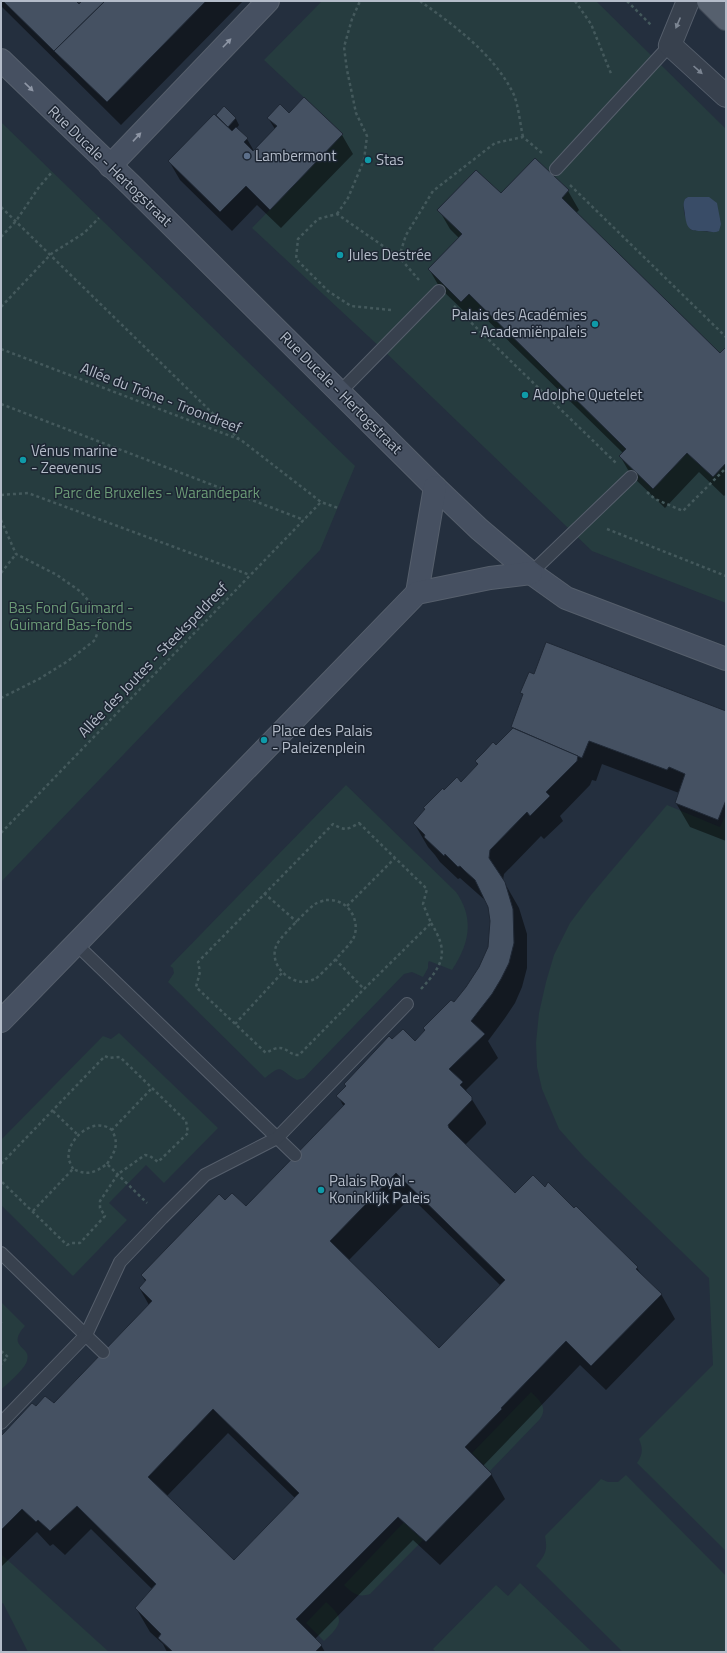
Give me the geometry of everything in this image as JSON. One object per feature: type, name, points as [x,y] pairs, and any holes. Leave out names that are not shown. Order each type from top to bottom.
[{"type":"main road","points":[[110,166],[268,1]]},
{"type":"main road","points":[[708,1],[726,18]]},
{"type":"main road","name":"Rue Ducale - Hertogstraat","points":[[1,60],[435,487],[479,529],[531,573],[566,598],[726,659]]},
{"type":"main road","points":[[417,593],[435,487]]},
{"type":"main road","points":[[1,1022],[417,593],[490,578],[531,573]]},
{"type":"street","points":[[688,1],[670,45],[726,96]]},
{"type":"lane","points":[[556,169],[670,45]]},
{"type":"lane","points":[[340,392],[439,291]]},
{"type":"lane","points":[[531,573],[631,477]]},
{"type":"lane","points":[[76,944],[295,1155]]},
{"type":"lane","points":[[1,1423],[86,1336],[120,1262],[162,1218],[205,1175],[278,1138],[407,1004]]},
{"type":"lane","points":[[1,1253],[103,1352]]},
{"type":"path","points":[[360,1],[352,19],[344,47],[356,113],[367,136],[364,160],[348,198],[337,214],[318,219],[298,239],[296,259],[328,291],[351,306],[391,310],[396,305]]},
{"type":"path","points":[[420,1],[462,32],[502,75],[514,97],[523,137],[542,154]]},
{"type":"path","points":[[575,1],[591,24],[621,99]]},
{"type":"path","points":[[399,257],[406,235],[433,191],[495,143],[523,137]]},
{"type":"path","points":[[1,237],[16,221],[38,187],[52,172]]},
{"type":"path","points":[[570,185],[726,336]]},
{"type":"path","points":[[1,207],[241,440]]},
{"type":"path","points":[[337,214],[399,257],[420,281],[416,286]]},
{"type":"path","points":[[1,307],[51,254],[84,232],[99,218]]},
{"type":"path","points":[[439,291],[655,499],[683,511],[726,468]]},
{"type":"path","name":"Allée du Trône - Troondreef","points":[[1,349],[241,440],[321,502],[338,508]]},
{"type":"path","points":[[1,404],[304,520]]},
{"type":"path","points":[[1,496],[28,493],[250,575]]},
{"type":"path","name":"Allée des Joutes - Steekspeldreef","points":[[1,833],[321,502]]},
{"type":"path","points":[[1,520],[16,554],[57,575],[81,592],[98,612],[100,625],[95,640],[68,661],[39,679],[1,698]]},
{"type":"path","points":[[586,520],[726,576]]},
{"type":"path","points":[[1,574],[16,554]]},
{"type":"path","points":[[427,983],[440,964],[442,944],[423,904],[427,889],[359,823],[350,829],[342,829],[333,824],[264,893],[198,962],[200,972],[196,987],[266,1053],[274,1048],[286,1048],[296,1056],[299,1056],[431,923]]},
{"type":"path","points":[[347,906],[395,858]]},
{"type":"path","points":[[264,893],[297,922]]},
{"type":"path","points":[[326,900],[338,901],[347,906],[355,917],[356,929],[353,940],[335,959],[316,978],[305,982],[293,980],[282,973],[277,964],[275,953],[278,942],[315,903],[326,900]]},
{"type":"path","points":[[335,959],[364,989]]},
{"type":"path","points":[[234,1024],[282,973]]},
{"type":"path","points":[[1,1164],[106,1056],[110,1058],[120,1057],[186,1121],[188,1133],[158,1162],[150,1156],[145,1155],[118,1174],[100,1201],[100,1208],[105,1216],[80,1243],[72,1242],[67,1245],[1,1181]]},
{"type":"path","points":[[112,1130],[152,1088]]},
{"type":"path","points":[[53,1111],[78,1135]]},
{"type":"path","points":[[102,1125],[112,1130],[116,1139],[114,1152],[107,1164],[96,1172],[83,1174],[73,1169],[69,1160],[70,1147],[78,1135],[89,1127],[102,1125]]},
{"type":"path","points":[[107,1164],[146,1201]]},
{"type":"path","points":[[33,1211],[73,1169]]},
{"type":"path","points":[[1,1351],[8,1357],[1,1364]]},
{"type":"green space","points":[[322,1],[596,1],[726,129],[726,603],[592,551],[382,349],[252,228],[343,134],[264,60]],"holes":[[[688,197],[703,197],[720,219],[721,224],[711,232],[691,230],[685,215],[685,199]]]},
{"type":"green space","name":"Parc de Bruxelles - Warandepark","points":[[1,122],[355,466],[320,550],[1,882]]},
{"type":"green space","points":[[346,785],[456,892],[466,912],[468,931],[466,941],[452,970],[429,961],[428,968],[423,977],[412,972],[404,974],[304,1078],[297,1080],[279,1069],[275,1070],[265,1078],[168,982],[174,973],[173,968],[170,966]]},
{"type":"green space","points":[[667,805],[720,827],[726,814],[726,1551],[637,1463],[642,1451],[639,1439],[713,1365],[709,1278],[584,1157],[559,1129],[542,1089],[537,1067],[536,1043],[539,1013],[554,955],[570,923],[591,895]]},
{"type":"green space","points":[[119,1033],[218,1128],[164,1183],[146,1165],[109,1203],[127,1220],[73,1276],[1,1205],[1,1140],[103,1036],[111,1039]]},
{"type":"green space","points":[[1,1302],[25,1326],[20,1333],[18,1343],[28,1356],[23,1368],[1,1390]]},
{"type":"green space","points":[[531,1392],[542,1404],[543,1411],[540,1419],[490,1471],[472,1453]]},
{"type":"green space","points":[[626,1475],[726,1576],[726,1652],[623,1652],[536,1566],[542,1559],[546,1549],[545,1536],[601,1479],[608,1482],[618,1482]]},
{"type":"green space","points":[[404,1522],[423,1540],[370,1594],[356,1594],[344,1585]]},
{"type":"green space","points":[[1,1554],[109,1652],[28,1652],[3,1603],[1,1604]]},
{"type":"green space","points":[[520,1583],[592,1652],[436,1652],[433,1649],[496,1585],[508,1596]]},
{"type":"green space","points":[[326,1602],[337,1613],[339,1622],[334,1631],[324,1641],[306,1623]]},
{"type":"water","points":[[688,197],[709,197],[717,203],[721,224],[719,231],[698,231],[689,228],[686,221],[684,205],[685,199]]},
{"type":"building","points":[[3,1],[76,1],[79,4],[82,1],[105,1],[54,51]]},
{"type":"building","points":[[105,1],[206,1],[107,102],[54,51]]},
{"type":"building","name":"Lambermont","points":[[304,97],[343,134],[270,210],[246,186],[220,212],[168,161],[214,114],[232,131],[236,127],[248,138],[244,142],[253,151],[277,126],[267,118],[280,104],[289,113]]},
{"type":"building","points":[[224,106],[236,118],[228,127],[216,115]]},
{"type":"building","name":"Palais des Académies - Academiënpaleis","points":[[535,158],[569,190],[562,198],[720,353],[726,347],[726,463],[713,477],[687,453],[653,489],[619,456],[626,449],[469,294],[461,302],[428,269],[462,234],[437,210],[476,170],[501,193]]},
{"type":"building","points":[[546,642],[726,711],[726,800],[718,820],[675,803],[685,774],[669,767],[667,770],[589,741],[582,758],[511,727],[523,694],[520,693],[529,672],[534,674]]},
{"type":"building","name":"Palais Royal - Koninklijk Paleis","points":[[513,728],[578,756],[577,761],[546,792],[550,796],[530,816],[527,812],[490,850],[489,858],[505,882],[513,909],[514,943],[509,963],[501,979],[492,994],[471,1021],[485,1034],[449,1069],[463,1082],[460,1085],[472,1097],[472,1100],[448,1125],[449,1128],[515,1193],[533,1175],[545,1187],[548,1182],[574,1208],[576,1206],[638,1267],[636,1269],[662,1294],[591,1366],[566,1341],[501,1408],[502,1409],[465,1447],[492,1474],[426,1542],[398,1517],[296,1619],[322,1645],[315,1652],[173,1652],[158,1638],[161,1634],[135,1608],[156,1584],[77,1506],[50,1531],[38,1520],[36,1522],[22,1509],[1,1530],[1,1436],[32,1403],[36,1406],[45,1396],[54,1403],[152,1301],[139,1288],[146,1280],[141,1275],[219,1194],[225,1200],[232,1193],[246,1206],[345,1104],[336,1096],[346,1086],[344,1084],[389,1036],[392,1039],[403,1029],[415,1041],[425,1030],[423,1028],[451,1000],[454,1002],[466,987],[479,967],[488,947],[490,921],[488,907],[475,880],[460,866],[458,867],[445,854],[444,856],[424,837],[425,835],[413,823],[425,809],[423,808],[443,788],[444,790],[457,777],[461,782],[478,764],[475,761],[493,742],[496,745]],"holes":[[[396,1173],[505,1280],[439,1348],[330,1241]],[[213,1409],[299,1493],[234,1560],[148,1477]]]},
{"type":"place","name":"Lambermont","points":[[247,156]]},
{"type":"place","name":"Stas","points":[[368,160]]},
{"type":"place","name":"Jules Destrée","points":[[340,255]]},
{"type":"place","name":"Palais des Académies - Academiënpaleis","points":[[595,324]]},
{"type":"place","name":"Adolphe Quetelet","points":[[525,395]]},
{"type":"place","name":"Vénus marine - Zeevenus","points":[[23,460]]},
{"type":"place","name":"Place des Palais - Paleizenplein","points":[[264,740]]},
{"type":"place","name":"Palais Royal - Koninklijk Paleis","points":[[321,1190]]},
{"type":"park label","name":"Bas Fond Guimard - Guimard Bas-fonds","points":[[71,616]]}]
